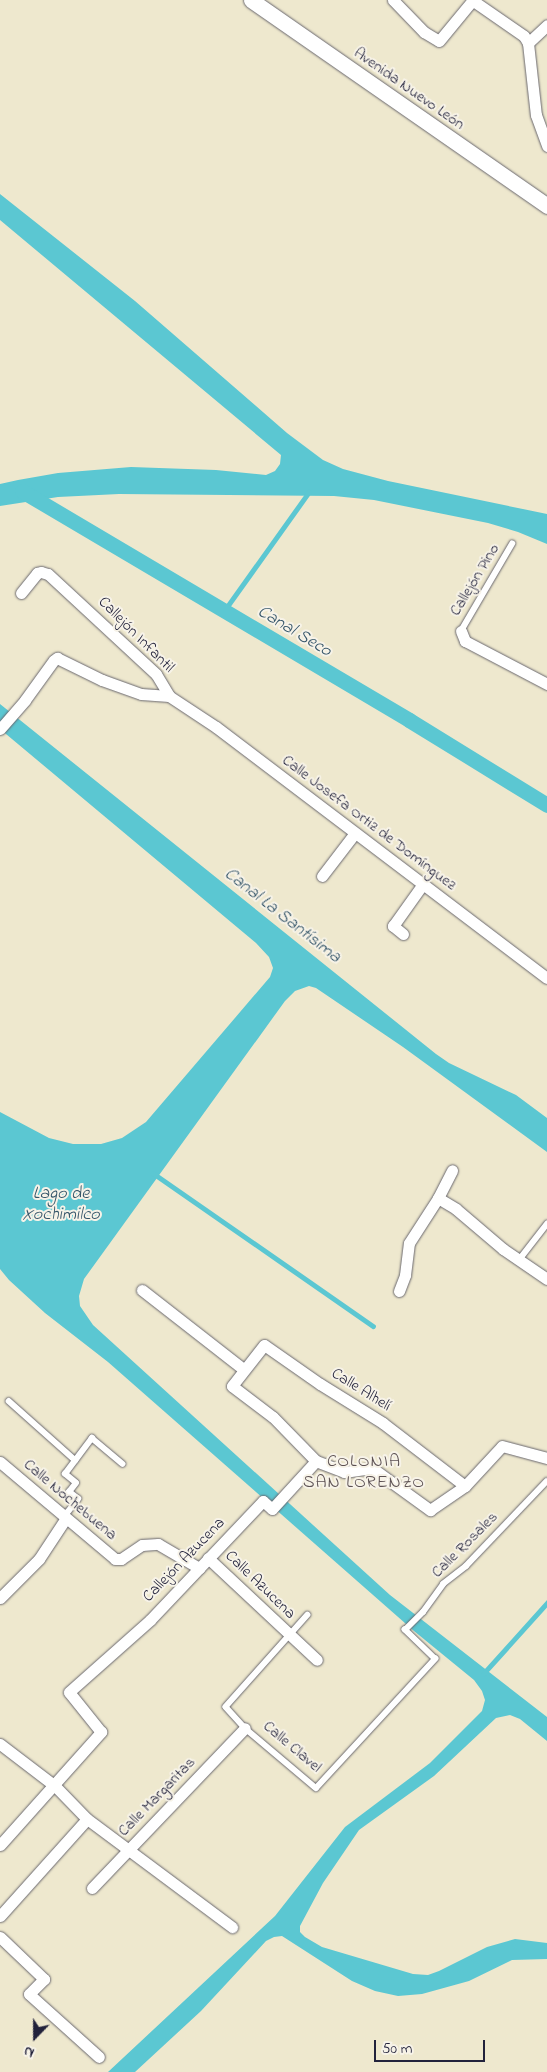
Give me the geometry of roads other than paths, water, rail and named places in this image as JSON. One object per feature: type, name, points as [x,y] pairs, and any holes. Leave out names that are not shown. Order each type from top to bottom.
[{"type":"street","name":"Avenida Nuevo León","points":[[251,0],[547,206]]},
{"type":"street","points":[[393,0],[424,32],[439,41],[472,0],[524,36],[528,43],[536,115],[547,146]]},
{"type":"street","points":[[528,43],[547,25]]},
{"type":"street","name":"Callejón Infantil","points":[[21,593],[37,573],[48,574],[156,674],[169,696]]},
{"type":"street","points":[[461,631],[464,641],[547,684]]},
{"type":"street","name":"Callejón Infantil","points":[[0,729],[25,700],[54,660],[62,659],[96,677],[141,694],[169,696]]},
{"type":"street","name":"Calle Josefa Ortiz de Domínguez","points":[[169,696],[216,727],[547,978]]},
{"type":"street","points":[[322,876],[354,833]]},
{"type":"street","points":[[403,934],[393,926],[423,884]]},
{"type":"street","points":[[399,1291],[405,1275],[409,1244],[438,1198],[452,1170]]},
{"type":"street","points":[[438,1198],[547,1279]]},
{"type":"street","points":[[142,1290],[243,1369],[232,1386],[273,1418],[316,1461],[344,1472],[372,1468],[430,1510],[465,1486],[502,1446],[547,1458]]},
{"type":"street","name":"Calle Alhelí","points":[[243,1369],[264,1345],[320,1384],[383,1423],[465,1486]]},
{"type":"street","name":"Callejón Azucena","points":[[55,1786],[101,1732],[69,1692],[150,1620],[263,1501],[272,1509],[286,1496],[316,1461]]},
{"type":"street","name":"Calle Nochebuena","points":[[0,1462],[116,1559],[121,1560],[142,1545],[158,1544],[199,1568]]},
{"type":"street","points":[[0,1598],[39,1559],[66,1518]]},
{"type":"street","name":"Calle Azucena","points":[[208,1558],[317,1660]]},
{"type":"street","name":"Calle Margaritas","points":[[92,1888],[245,1728]]},
{"type":"street","points":[[0,1744],[55,1786],[87,1819],[127,1851],[232,1927]]},
{"type":"street","points":[[0,1845],[55,1786]]},
{"type":"street","points":[[0,1916],[87,1819]]},
{"type":"street","points":[[0,1937],[44,1979],[29,1994],[99,2057]]},
{"type":"lane","name":"Callejón Pino","points":[[461,631],[512,544]]},
{"type":"lane","points":[[519,1260],[547,1224]]},
{"type":"lane","points":[[8,1402],[76,1460]]},
{"type":"lane","points":[[66,1518],[67,1512],[78,1499],[69,1492],[76,1483],[65,1474],[92,1438],[123,1464]]},
{"type":"lane","name":"Calle Rosales","points":[[406,1629],[423,1612],[443,1584],[466,1566],[547,1481]]},
{"type":"lane","points":[[289,1635],[308,1615]]},
{"type":"lane","name":"Calle Clavel","points":[[289,1635],[226,1707],[245,1728],[316,1788],[435,1659],[406,1629]]},
{"type":"water","points":[[0,194],[135,301],[287,433],[323,460],[343,469],[388,481],[547,514],[547,544],[518,532],[488,523],[374,500],[334,496],[119,494],[58,497],[0,506],[0,484],[18,480],[58,473],[131,467],[216,470],[266,475],[275,471],[280,464],[281,455],[0,220]]},
{"type":"water","name":"Lago de Xochimilco","points":[[0,704],[436,1054],[449,1063],[516,1095],[547,1118],[547,1152],[403,1047],[316,988],[309,986],[295,991],[285,1001],[84,1279],[79,1296],[80,1306],[93,1325],[390,1595],[547,1717],[547,1741],[520,1719],[510,1715],[496,1718],[434,1776],[359,1830],[323,1883],[300,1926],[300,1932],[322,1947],[413,1974],[428,1975],[487,1947],[515,1939],[547,1943],[547,1959],[512,1960],[469,1981],[422,1994],[398,1996],[375,1991],[352,1981],[282,1936],[274,1937],[266,1941],[201,2011],[135,2072],[108,2072],[275,1916],[345,1827],[430,1763],[482,1711],[485,1700],[482,1691],[474,1680],[414,1631],[108,1362],[45,1313],[9,1280],[0,1269],[0,1112],[49,1138],[73,1144],[101,1144],[122,1138],[146,1122],[270,977],[273,968],[269,957],[256,943],[0,729]]},
{"type":"waterway","name":"Canal Seco","points":[[22,491],[409,720],[547,805]]},
{"type":"waterway","points":[[224,611],[309,492]]},
{"type":"waterway","points":[[153,1173],[373,1326]]},
{"type":"waterway","points":[[483,1674],[547,1603]]},
{"type":"district","name":"COLONIA SAN LORENZO","points":[[364,1474]]},
{"type":"water label","name":"Canal La Santísima","points":[[282,916]]}]
